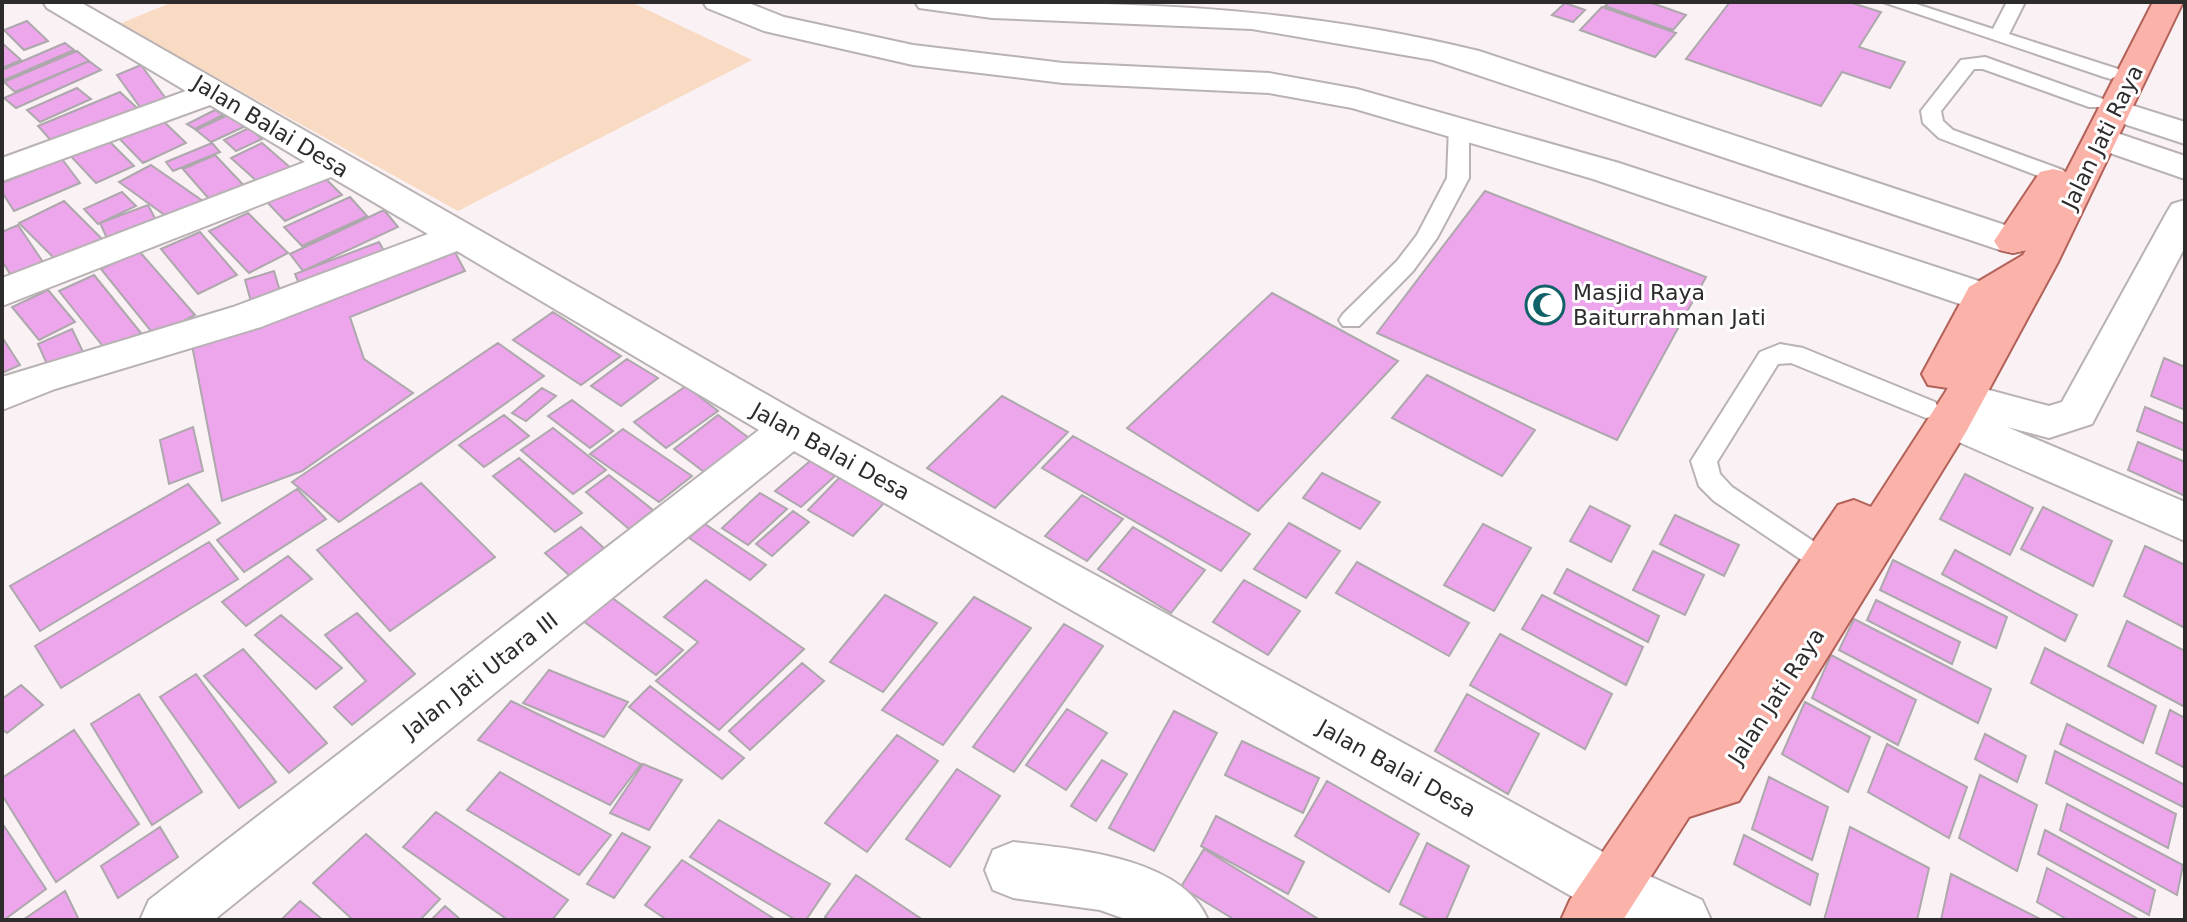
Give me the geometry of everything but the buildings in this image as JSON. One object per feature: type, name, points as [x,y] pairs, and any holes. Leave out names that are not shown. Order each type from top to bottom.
[{"type":"main road","name":"Jalan Jati Raya","points":[[2114,95],[2139,2]]},
{"type":"main road","name":"Jalan Jati Raya","points":[[1671,796],[1720,783],[1947,410],[2026,252],[2168,2]]},
{"type":"main road","name":"Jalan Jati Raya","points":[[2026,252],[2056,175],[2114,95],[2185,37]]},
{"type":"main road","points":[[1983,297],[2026,252]]},
{"type":"main road","name":"Jalan Jati Raya","points":[[1671,796],[1824,563],[1947,410],[1983,297]]},
{"type":"main road","points":[[1601,904],[1671,796]]},
{"type":"street","name":"Jalan Balai Desa","points":[[58,2],[1601,904],[1682,920]]},
{"type":"street","points":[[718,2],[775,24],[913,55],[1063,73],[1269,83],[1468,58],[2026,252]]},
{"type":"street","points":[[930,2],[983,10],[1181,14],[1374,70],[1459,127],[1718,208],[1983,297]]},
{"type":"street","points":[[2,170],[215,92]]},
{"type":"street","points":[[2114,95],[2185,134]]},
{"type":"street","points":[[2114,95],[2185,168]]},
{"type":"street","points":[[2,293],[334,163]]},
{"type":"street","points":[[1947,410],[2049,422],[2077,413],[2185,212]]},
{"type":"street","points":[[2,394],[41,378],[247,317],[458,237]]},
{"type":"street","points":[[1947,410],[2185,522]]},
{"type":"street","name":"Jalan Jati Utara III","points":[[169,920],[791,429]]},
{"type":"street","points":[[1013,870],[1106,882],[1135,890],[1179,920]]},
{"type":"lane","points":[[1892,2],[1998,37],[2114,95]]},
{"type":"lane","points":[[1998,37],[2016,2]]},
{"type":"lane","points":[[2056,175],[1946,134],[1933,123],[1931,111],[1968,64],[1985,63],[2114,95]]},
{"type":"lane","points":[[1351,320],[1405,266],[1426,238],[1458,178],[1459,127]]},
{"type":"lane","points":[[1824,563],[1723,494],[1708,479],[1704,461],[1769,358],[1780,353],[1794,354],[1947,410]]},
{"type":"shaded area","points":[[173,2],[631,2],[752,60],[458,211],[119,24]]},
{"type":"place","name":"Masjid Raya Baiturrahman Jati","points":[[1545,305]]}]
